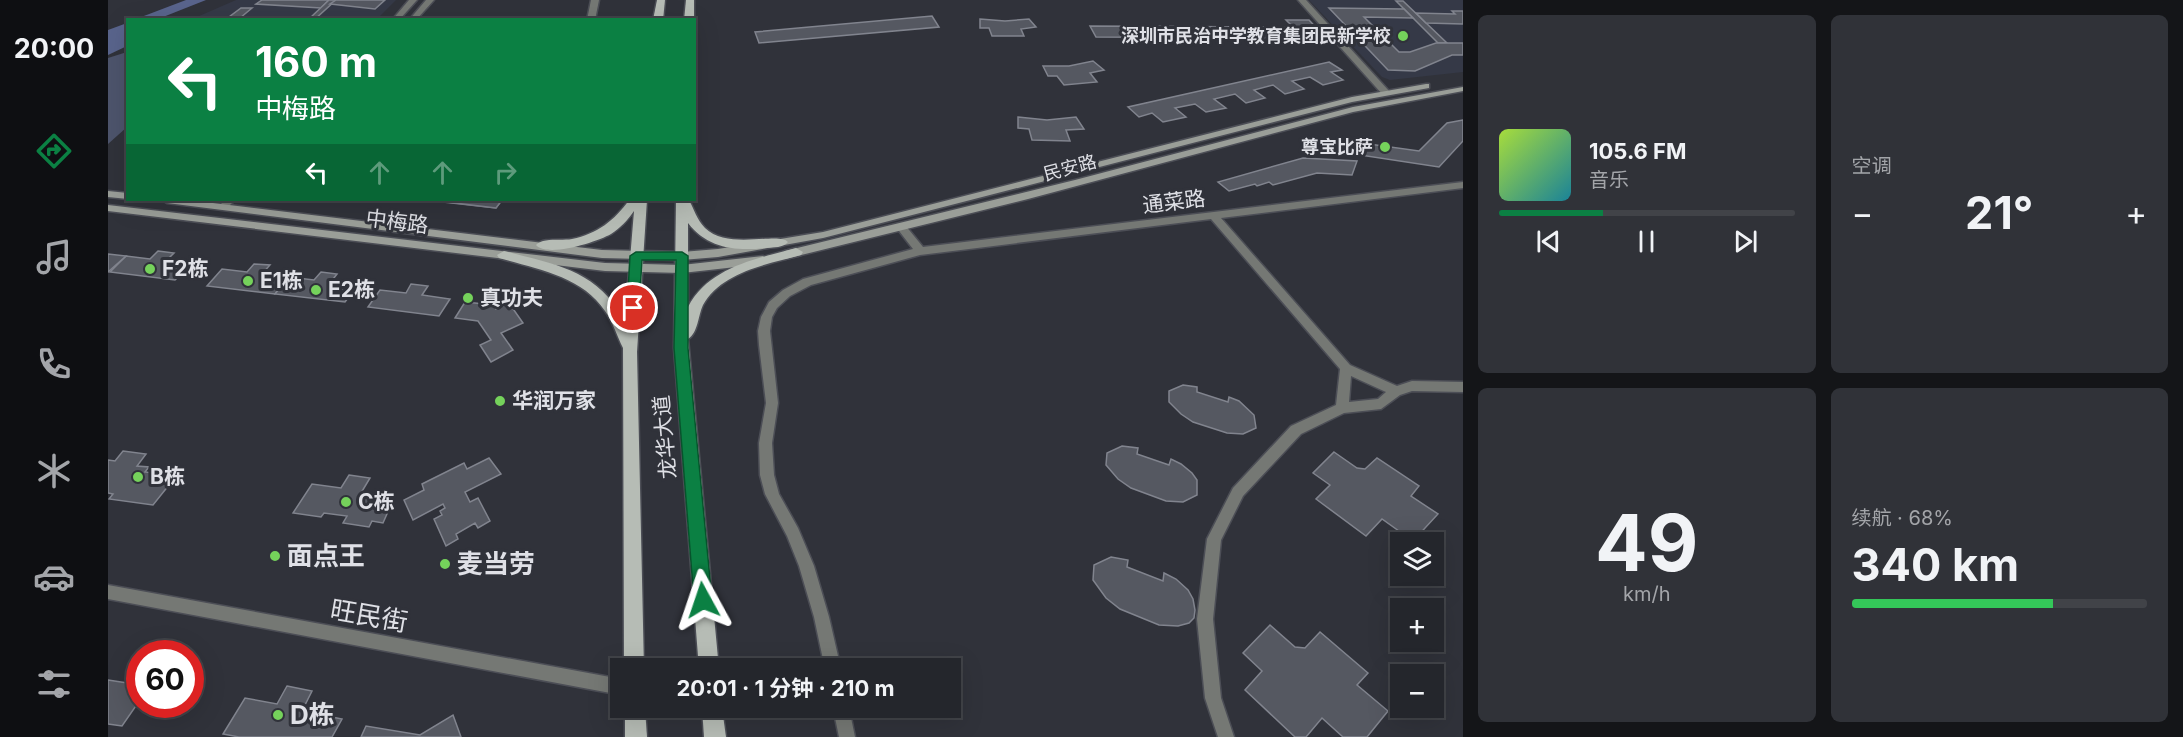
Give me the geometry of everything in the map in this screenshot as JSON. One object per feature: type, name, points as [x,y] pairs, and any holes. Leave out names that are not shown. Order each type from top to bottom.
[{"type":"main road","points":[[658,18],[660,0]]},
{"type":"main road","points":[[689,18],[690,0]]},
{"type":"main road","name":"民安路","points":[[682,262],[718,253],[835,232],[1386,93],[1463,82]]},
{"type":"main road","name":"民安路","points":[[682,262],[764,260],[1017,199],[1347,111],[1423,94],[1463,89]]},
{"type":"main road","points":[[108,194],[126,196]]},
{"type":"main road","name":"中梅路","points":[[187,201],[227,203],[542,245],[636,262]]},
{"type":"main road","points":[[542,245],[564,246],[593,239],[616,225],[634,201]]},
{"type":"main road","name":"龙华大道","points":[[634,658],[630,352],[641,201]]},
{"type":"main road","points":[[683,201],[694,223],[711,240],[730,246],[744,247],[782,242]]},
{"type":"main road","name":"龙华大道","points":[[683,201],[681,348],[708,658]]},
{"type":"main road","name":"中梅路","points":[[108,208],[504,255],[636,262],[682,262]]},
{"type":"main road","points":[[681,348],[700,299],[726,275],[743,267],[796,252]]},
{"type":"main road","points":[[504,255],[568,273],[595,288],[616,315],[630,352]]},
{"type":"main road","points":[[635,718],[636,737]]},
{"type":"main road","points":[[713,718],[715,737]]},
{"type":"street","points":[[397,18],[412,0]]},
{"type":"street","points":[[414,18],[430,0]]},
{"type":"street","points":[[591,18],[595,0]]},
{"type":"street","points":[[1302,0],[1386,93]]},
{"type":"street","name":"通菜路","points":[[831,658],[821,612],[792,533],[772,496],[768,480],[765,440],[772,396],[763,338],[764,323],[777,299],[789,290],[807,282],[920,250],[1463,185]]},
{"type":"street","points":[[1213,215],[1346,368],[1396,391]]},
{"type":"street","points":[[901,227],[920,250]]},
{"type":"street","points":[[1342,408],[1346,368]]},
{"type":"street","points":[[1226,737],[1213,698],[1205,619],[1214,539],[1238,492],[1296,430],[1342,408],[1381,404],[1396,391],[1412,386],[1463,387]]},
{"type":"street","name":"旺民街","points":[[108,592],[610,685]]},
{"type":"street","points":[[843,718],[847,737]]},
{"type":"shaded area","points":[[186,0],[206,0],[161,18],[139,18]]},
{"type":"shaded area","points":[[236,0],[396,0],[378,18],[195,18]]},
{"type":"shaded area","name":"深圳市民治中学教育集团民新学校","points":[[1309,0],[1463,0],[1463,72],[1390,80],[1382,77]]},
{"type":"shaded area","points":[[126,23],[126,46],[108,55],[108,30]]},
{"type":"shaded area","points":[[126,52],[126,128],[108,144],[108,58]]},
{"type":"building","points":[[262,0],[329,0],[321,8],[256,4]]},
{"type":"building","points":[[329,0],[336,0],[316,18],[303,18],[311,17]]},
{"type":"building","points":[[336,0],[385,0],[375,9],[330,4]]},
{"type":"building","points":[[1396,1],[1403,1],[1447,43],[1438,43]]},
{"type":"building","points":[[241,8],[252,8],[240,18],[229,17]]},
{"type":"building","points":[[1329,8],[1404,9],[1413,18],[1364,17],[1399,52],[1410,52],[1436,43],[1463,43],[1463,55],[1452,55],[1415,71],[1388,70]]},
{"type":"building","points":[[1452,11],[1463,11],[1463,24],[1426,23],[1416,13],[1455,14]]},
{"type":"building","points":[[932,16],[939,27],[759,43],[755,32]]},
{"type":"building","points":[[980,19],[1005,21],[1029,19],[1036,27],[1021,29],[1024,36],[992,36],[989,28],[980,28]]},
{"type":"building","points":[[1286,20],[1309,20],[1326,38],[1096,37],[1090,26],[1293,27]]},
{"type":"building","points":[[1093,61],[1104,70],[1090,73],[1097,82],[1064,85],[1057,76],[1048,76],[1043,66],[1069,66]]},
{"type":"building","points":[[1329,62],[1342,70],[1331,72],[1343,80],[1323,85],[1310,77],[1292,81],[1304,89],[1285,94],[1273,85],[1254,90],[1265,98],[1246,103],[1235,94],[1214,99],[1226,108],[1206,112],[1195,104],[1175,108],[1186,117],[1163,122],[1152,113],[1139,117],[1128,107]]},
{"type":"building","points":[[1018,117],[1047,120],[1076,117],[1084,129],[1066,130],[1070,141],[1032,140],[1029,129],[1018,128]]},
{"type":"building","points":[[1463,120],[1463,141],[1439,167],[1360,155],[1369,144],[1419,151],[1447,123]]},
{"type":"building","points":[[1303,158],[1357,161],[1352,175],[1317,173],[1273,185],[1269,182],[1229,191],[1218,182]]},
{"type":"building","points":[[434,201],[501,201],[496,208]]},
{"type":"building","points":[[438,201],[501,201],[496,208]]},
{"type":"building","name":"F2栋","points":[[158,251],[174,253],[165,262],[191,265],[175,280],[110,272],[126,256],[150,259]]},
{"type":"building","points":[[108,254],[126,256],[108,272]]},
{"type":"building","name":"E1栋","points":[[254,264],[270,265],[262,274],[288,277],[275,294],[207,286],[222,269],[247,272]]},
{"type":"building","name":"E2栋","points":[[321,272],[337,274],[330,283],[357,286],[345,302],[275,294],[289,277],[314,280]]},
{"type":"building","points":[[411,284],[428,286],[422,295],[450,299],[439,316],[368,307],[380,290],[406,293]]},
{"type":"building","points":[[465,302],[494,305],[496,309],[509,303],[523,323],[501,333],[513,350],[491,362],[480,345],[491,340],[478,321],[455,318]]},
{"type":"building","points":[[1183,385],[1197,387],[1197,392],[1228,402],[1229,397],[1239,401],[1254,415],[1256,428],[1243,434],[1227,433],[1193,422],[1169,402],[1169,391]]},
{"type":"building","points":[[1122,446],[1138,448],[1137,454],[1169,465],[1171,459],[1181,464],[1197,480],[1197,495],[1183,502],[1166,501],[1131,488],[1118,479],[1106,465],[1107,453]]},
{"type":"building","name":"B栋","points":[[123,451],[146,454],[137,466],[149,467],[145,472],[169,475],[166,479],[173,480],[153,505],[109,499],[113,494],[108,493],[108,460],[115,461]]},
{"type":"building","points":[[1334,452],[1357,468],[1365,469],[1377,458],[1419,486],[1411,496],[1438,514],[1421,532],[1400,532],[1382,519],[1366,536],[1316,499],[1330,485],[1313,473]]},
{"type":"building","points":[[489,458],[501,474],[465,492],[470,502],[478,498],[490,521],[478,528],[475,523],[456,534],[458,539],[446,546],[434,519],[442,515],[440,511],[445,508],[443,504],[413,520],[404,500],[424,490],[422,484],[464,463],[467,469]]},
{"type":"building","name":"C栋","points":[[349,475],[370,478],[361,493],[394,498],[383,523],[372,521],[369,527],[343,523],[347,516],[324,513],[321,517],[293,513],[312,484],[341,488]]},
{"type":"building","points":[[1111,557],[1128,560],[1127,567],[1163,581],[1164,573],[1176,579],[1188,590],[1193,599],[1194,618],[1189,623],[1178,626],[1159,625],[1120,609],[1106,598],[1093,580],[1094,565]]},
{"type":"building","points":[[1270,625],[1295,647],[1305,648],[1320,632],[1368,673],[1357,685],[1388,711],[1367,737],[1343,737],[1322,718],[1306,737],[1295,737],[1245,690],[1262,671],[1243,653]]},
{"type":"building","points":[[108,680],[126,683],[128,718],[122,726],[108,724]]},
{"type":"building","name":"D栋","points":[[287,686],[312,691],[302,711],[342,719],[332,737],[239,737],[223,734],[245,698],[277,704]]},
{"type":"building","name":"D栋","points":[[453,715],[461,737],[361,737],[366,726],[420,735]]},
{"type":"place","name":"深圳市民治中学教育集团民新学校","points":[[1403,36]]},
{"type":"place","name":"尊宝比萨","points":[[1385,147]]},
{"type":"place","name":"F2栋","points":[[150,269]]},
{"type":"place","name":"E1栋","points":[[248,281]]},
{"type":"place","name":"E2栋","points":[[316,290]]},
{"type":"place","name":"真功夫","points":[[468,298]]},
{"type":"place","name":"华润万家","points":[[500,401]]},
{"type":"place","name":"B栋","points":[[138,477]]},
{"type":"place","name":"C栋","points":[[346,502]]},
{"type":"place","name":"面点王","points":[[275,556]]},
{"type":"place","name":"麦当劳","points":[[445,564]]},
{"type":"place","name":"D栋","points":[[278,715]]},
{"type":"route","points":[[633,308],[636,256],[682,256],[681,348],[703,600]]}]
